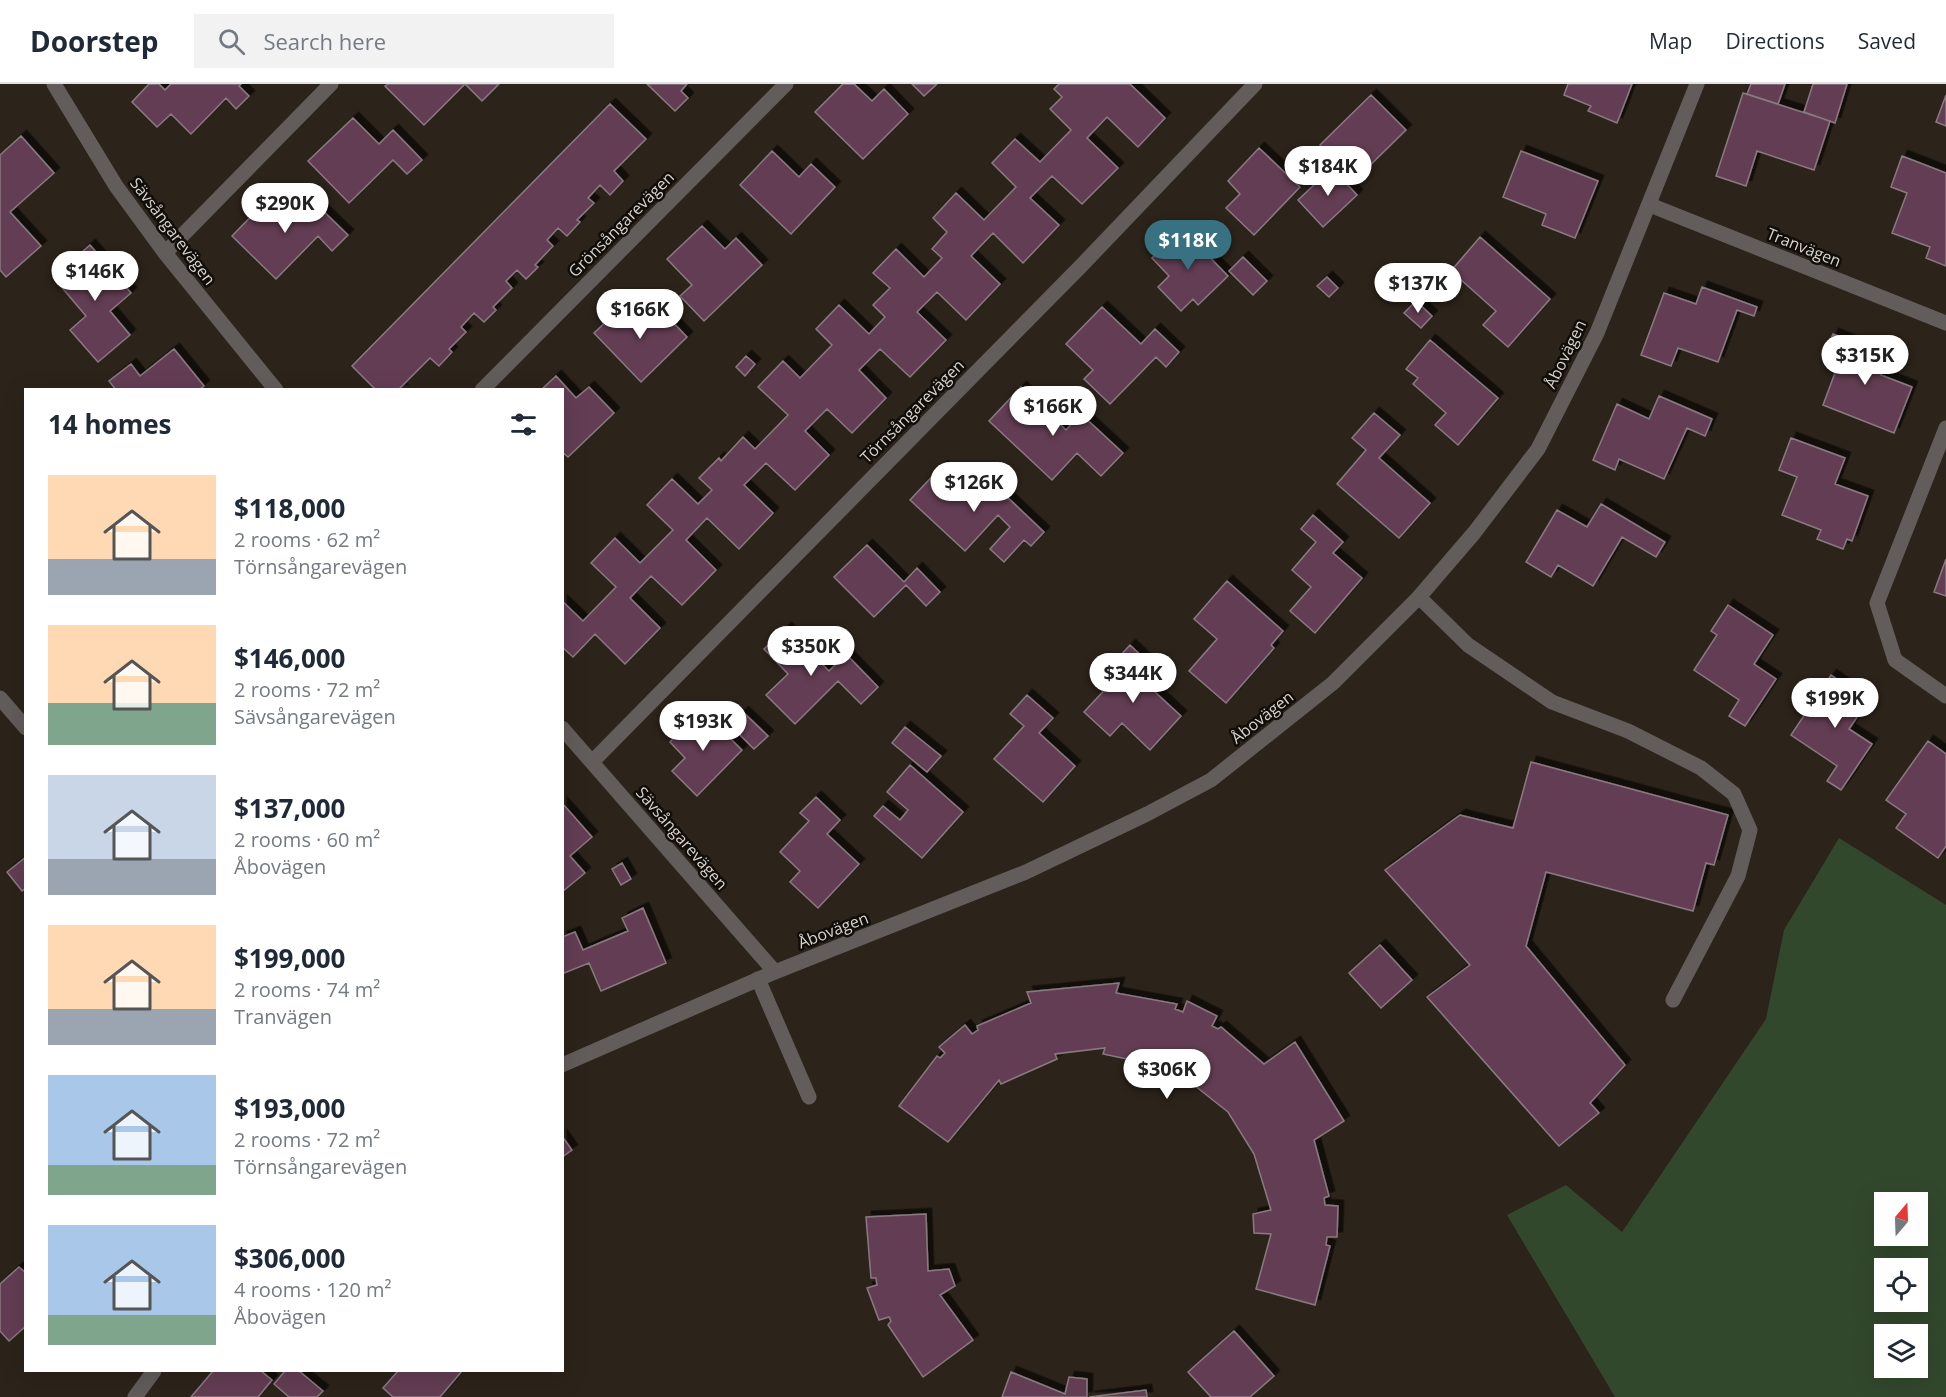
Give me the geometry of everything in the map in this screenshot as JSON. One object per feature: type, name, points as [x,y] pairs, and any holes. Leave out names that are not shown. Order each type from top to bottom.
[{"type":"street","name":"Sävsångarevägen","points":[[54,84],[116,186],[165,253],[274,388]]},
{"type":"street","points":[[165,253],[332,84]]},
{"type":"street","name":"Grönsångarevägen","points":[[484,388],[786,84]]},
{"type":"street","name":"Törnsångarevägen","points":[[592,762],[1081,266],[1255,84]]},
{"type":"street","name":"Åbovägen","points":[[564,1064],[774,972],[1026,872],[1211,780],[1333,684],[1419,597],[1474,533],[1538,449],[1597,333],[1697,84]]},
{"type":"street","name":"Tranvägen","points":[[1650,205],[1946,323]]},
{"type":"street","points":[[1946,428],[1877,603],[1895,660],[1946,696]]},
{"type":"street","points":[[1419,597],[1468,645],[1552,702],[1638,736],[1701,768],[1734,794],[1750,830],[1738,876],[1673,1000]]},
{"type":"street","points":[[0,698],[24,726]]},
{"type":"street","name":"Sävsångarevägen","points":[[564,730],[774,972]]},
{"type":"street","points":[[758,979],[809,1097]]},
{"type":"street","points":[[135,1397],[153,1372]]},
{"type":"green space","points":[[1839,838],[1946,905],[1946,1397],[1615,1397],[1507,1215],[1566,1185],[1622,1232],[1766,1019],[1784,930]]},
{"type":"building","points":[[149,84],[159,84],[165,90],[171,84],[241,84],[239,86],[249,96],[236,109],[226,98],[191,134],[171,114],[157,127],[132,102]]},
{"type":"building","points":[[388,84],[465,84],[424,125],[385,86]]},
{"type":"building","points":[[465,84],[499,84],[482,101]]},
{"type":"building","points":[[647,84],[687,84],[681,91],[688,98],[675,111]]},
{"type":"building","points":[[843,84],[854,84],[872,101],[884,89],[908,114],[863,159],[815,112]]},
{"type":"building","points":[[912,84],[937,84],[924,96]]},
{"type":"building","points":[[1059,84],[1130,84],[1165,118],[1138,147],[1107,117],[1087,138],[1118,168],[1082,204],[1052,176],[1030,198],[1059,225],[1023,263],[993,233],[971,256],[1000,284],[966,320],[937,292],[917,312],[946,340],[910,377],[880,349],[859,370],[886,398],[852,433],[827,409],[805,431],[829,455],[795,490],[766,463],[744,485],[773,513],[739,549],[707,518],[686,540],[716,570],[682,605],[651,576],[630,598],[660,628],[625,664],[595,634],[573,657],[564,649],[564,603],[583,621],[616,587],[591,563],[615,538],[640,563],[673,530],[647,505],[672,479],[698,504],[712,490],[699,478],[719,458],[721,461],[743,437],[755,449],[788,415],[758,387],[783,361],[800,378],[832,345],[816,329],[839,305],[869,334],[885,317],[873,305],[890,288],[873,273],[896,249],[924,277],[942,258],[932,249],[947,232],[933,218],[956,193],[984,220],[1016,187],[992,163],[1015,139],[1040,162],[1071,130],[1050,109],[1062,97],[1054,89]]},
{"type":"building","points":[[1568,84],[1632,84],[1617,123],[1588,111],[1591,106],[1564,95]]},
{"type":"building","points":[[1751,84],[1785,84],[1778,104],[1747,94]]},
{"type":"building","points":[[1813,84],[1847,84],[1835,123],[1804,112]]},
{"type":"building","points":[[1743,93],[1830,121],[1814,170],[1757,151],[1746,186],[1716,176]]},
{"type":"building","points":[[1371,95],[1406,130],[1354,181],[1320,145]]},
{"type":"building","points":[[1946,95],[1946,126],[1936,122]]},
{"type":"building","points":[[610,104],[646,139],[614,171],[623,181],[610,195],[600,185],[588,198],[594,203],[577,220],[580,222],[567,236],[558,228],[547,240],[553,246],[535,265],[538,267],[526,279],[517,270],[506,281],[512,288],[493,307],[496,310],[484,322],[474,313],[461,327],[466,332],[449,349],[452,352],[439,366],[430,358],[400,388],[374,388],[352,366]]},
{"type":"building","points":[[353,118],[379,144],[393,130],[422,160],[407,174],[393,160],[349,203],[308,161]]},
{"type":"building","points":[[21,136],[54,173],[10,212],[41,246],[6,277],[0,270],[0,155]]},
{"type":"building","points":[[1259,148],[1300,187],[1254,235],[1226,208],[1240,194],[1228,181]]},
{"type":"building","points":[[772,151],[799,177],[811,164],[835,187],[791,234],[740,185]]},
{"type":"building","points":[[1521,151],[1598,181],[1575,238],[1542,225],[1546,214],[1503,197]]},
{"type":"building","points":[[1902,156],[1946,173],[1946,266],[1926,258],[1930,247],[1892,233],[1907,193],[1891,187]]},
{"type":"building","points":[[1332,168],[1357,195],[1323,227],[1298,200]]},
{"type":"building","points":[[274,193],[301,220],[316,204],[348,235],[332,251],[318,236],[276,279],[232,236]]},
{"type":"building","points":[[702,226],[725,249],[736,238],[762,265],[704,321],[680,296],[692,285],[667,259]]},
{"type":"building","points":[[1182,229],[1228,276],[1198,305],[1193,299],[1181,311],[1158,287],[1169,276],[1152,258]]},
{"type":"building","points":[[1480,237],[1550,299],[1508,347],[1483,325],[1496,311],[1451,271]]},
{"type":"building","points":[[90,245],[131,293],[110,311],[130,335],[98,362],[70,330],[86,316],[53,277]]},
{"type":"building","points":[[1243,257],[1267,281],[1253,295],[1229,271]]},
{"type":"building","points":[[1327,277],[1338,288],[1329,297],[1317,286]]},
{"type":"building","points":[[1702,287],[1757,307],[1754,316],[1737,310],[1718,362],[1678,348],[1671,366],[1641,355],[1664,293],[1696,304]]},
{"type":"building","points":[[628,301],[651,324],[663,312],[687,337],[641,382],[594,333]]},
{"type":"building","points":[[1416,301],[1432,316],[1421,328],[1404,313]]},
{"type":"building","points":[[1102,307],[1141,344],[1155,329],[1179,352],[1166,367],[1156,357],[1110,404],[1084,379],[1093,370],[1066,344]]},
{"type":"building","points":[[1833,334],[1888,356],[1881,375],[1912,387],[1894,433],[1823,405],[1842,354],[1827,348]]},
{"type":"building","points":[[1430,340],[1498,398],[1458,445],[1435,425],[1446,413],[1413,384],[1418,378],[1406,369]]},
{"type":"building","points":[[174,349],[204,386],[202,388],[114,388],[109,381],[131,364],[140,376]]},
{"type":"building","points":[[746,356],[755,364],[745,376],[736,367]]},
{"type":"building","points":[[556,376],[576,398],[589,387],[614,413],[568,457],[564,454],[564,388],[543,388]]},
{"type":"building","points":[[1021,387],[1066,430],[1081,414],[1123,453],[1101,476],[1077,453],[1052,480],[989,421]]},
{"type":"building","points":[[1659,396],[1712,419],[1705,436],[1687,428],[1664,479],[1619,459],[1615,470],[1593,460],[1617,404],[1649,419]]},
{"type":"building","points":[[1374,413],[1400,435],[1379,458],[1430,503],[1399,538],[1337,484],[1366,450],[1352,438]]},
{"type":"building","points":[[1791,438],[1845,458],[1835,484],[1868,496],[1852,541],[1847,539],[1843,549],[1817,539],[1821,530],[1782,515],[1797,477],[1779,470]]},
{"type":"building","points":[[942,466],[971,493],[986,477],[1044,532],[1031,546],[1024,540],[1004,562],[990,549],[1010,527],[998,515],[965,551],[910,500]]},
{"type":"building","points":[[1601,504],[1665,542],[1656,557],[1622,537],[1593,586],[1558,565],[1551,577],[1526,562],[1557,510],[1587,527]]},
{"type":"building","points":[[1313,515],[1343,542],[1333,553],[1362,578],[1315,633],[1290,611],[1311,587],[1292,570],[1316,542],[1301,529]]},
{"type":"building","points":[[867,545],[904,582],[917,568],[940,592],[926,606],[906,585],[874,617],[834,577]]},
{"type":"building","points":[[1946,559],[1946,596],[1934,592]]},
{"type":"building","points":[[1227,581],[1283,631],[1271,645],[1274,648],[1226,703],[1189,671],[1217,639],[1194,619]]},
{"type":"building","points":[[1728,605],[1773,635],[1754,664],[1776,679],[1745,726],[1729,716],[1739,700],[1694,670],[1717,635],[1711,631]]},
{"type":"building","points":[[786,628],[829,671],[846,654],[878,687],[861,704],[838,681],[795,724],[766,695],[788,674],[764,649]]},
{"type":"building","points":[[1130,645],[1153,667],[1142,680],[1181,716],[1150,750],[1122,723],[1110,736],[1084,712],[1127,666],[1118,658]]},
{"type":"building","points":[[1831,675],[1868,701],[1849,729],[1872,744],[1841,790],[1827,781],[1837,766],[1791,735]]},
{"type":"building","points":[[1027,695],[1053,718],[1039,733],[1075,766],[1043,802],[994,759],[1024,726],[1010,714]]},
{"type":"building","points":[[701,710],[742,750],[697,796],[672,771],[685,758],[670,742]]},
{"type":"building","points":[[743,712],[768,736],[754,749],[730,725]]},
{"type":"building","points":[[905,727],[941,756],[927,772],[892,743]]},
{"type":"building","points":[[1928,741],[1946,754],[1946,846],[1938,858],[1896,828],[1906,814],[1886,800]]},
{"type":"building","points":[[1531,762],[1728,815],[1714,865],[1706,863],[1693,911],[1546,872],[1526,946],[1625,1065],[1590,1103],[1599,1113],[1559,1146],[1427,997],[1470,965],[1385,870],[1460,815],[1513,828]]},
{"type":"building","points":[[910,765],[963,812],[922,858],[874,816],[883,806],[900,820],[908,810],[887,792]]},
{"type":"building","points":[[816,797],[840,820],[827,834],[859,864],[818,908],[790,882],[800,871],[780,852],[809,821],[800,813]]},
{"type":"building","points":[[564,805],[592,837],[570,856],[585,873],[564,890]]},
{"type":"building","points":[[24,859],[24,890],[22,891],[7,872]]},
{"type":"building","points":[[622,863],[631,879],[621,885],[612,869]]},
{"type":"building","points":[[643,908],[666,963],[601,991],[589,963],[564,973],[564,936],[575,932],[583,950],[628,931],[622,918]]},
{"type":"building","points":[[1380,945],[1412,980],[1381,1008],[1349,973]]},
{"type":"building","points":[[1119,983],[1116,993],[1177,1004],[1175,1009],[1183,1012],[1187,1001],[1217,1016],[1212,1026],[1218,1029],[1221,1027],[1264,1064],[1295,1042],[1344,1121],[1314,1140],[1329,1196],[1324,1198],[1325,1205],[1338,1206],[1337,1237],[1327,1237],[1326,1245],[1330,1246],[1315,1305],[1256,1289],[1271,1234],[1254,1233],[1253,1214],[1271,1210],[1254,1154],[1228,1112],[1180,1074],[1184,1070],[1165,1062],[1165,1067],[1103,1054],[1105,1048],[1055,1054],[1057,1059],[1001,1084],[999,1080],[948,1142],[899,1106],[937,1056],[940,1058],[945,1053],[939,1047],[965,1025],[972,1034],[978,1030],[977,1026],[1031,1003],[1027,992]]},
{"type":"building","points":[[564,1139],[572,1150],[564,1156]]},
{"type":"building","points":[[926,1214],[928,1271],[949,1269],[955,1286],[940,1295],[973,1340],[923,1377],[888,1325],[891,1321],[889,1317],[879,1320],[867,1288],[877,1285],[876,1278],[871,1278],[866,1217]]},
{"type":"building","points":[[19,1267],[24,1271],[24,1328],[9,1341],[0,1331],[0,1284]]},
{"type":"building","points":[[1234,1331],[1274,1376],[1250,1397],[1211,1397],[1188,1372]]},
{"type":"building","points":[[212,1372],[262,1372],[272,1380],[258,1397],[191,1397]]},
{"type":"building","points":[[284,1372],[300,1372],[323,1391],[317,1397],[289,1397],[274,1384]]},
{"type":"building","points":[[397,1372],[461,1372],[440,1397],[393,1397],[383,1388]]},
{"type":"building","points":[[1011,1372],[1065,1394],[1069,1377],[1087,1379],[1087,1397],[1002,1397]]},
{"type":"building","points":[[1146,1390],[1147,1397],[1089,1397]]}]
